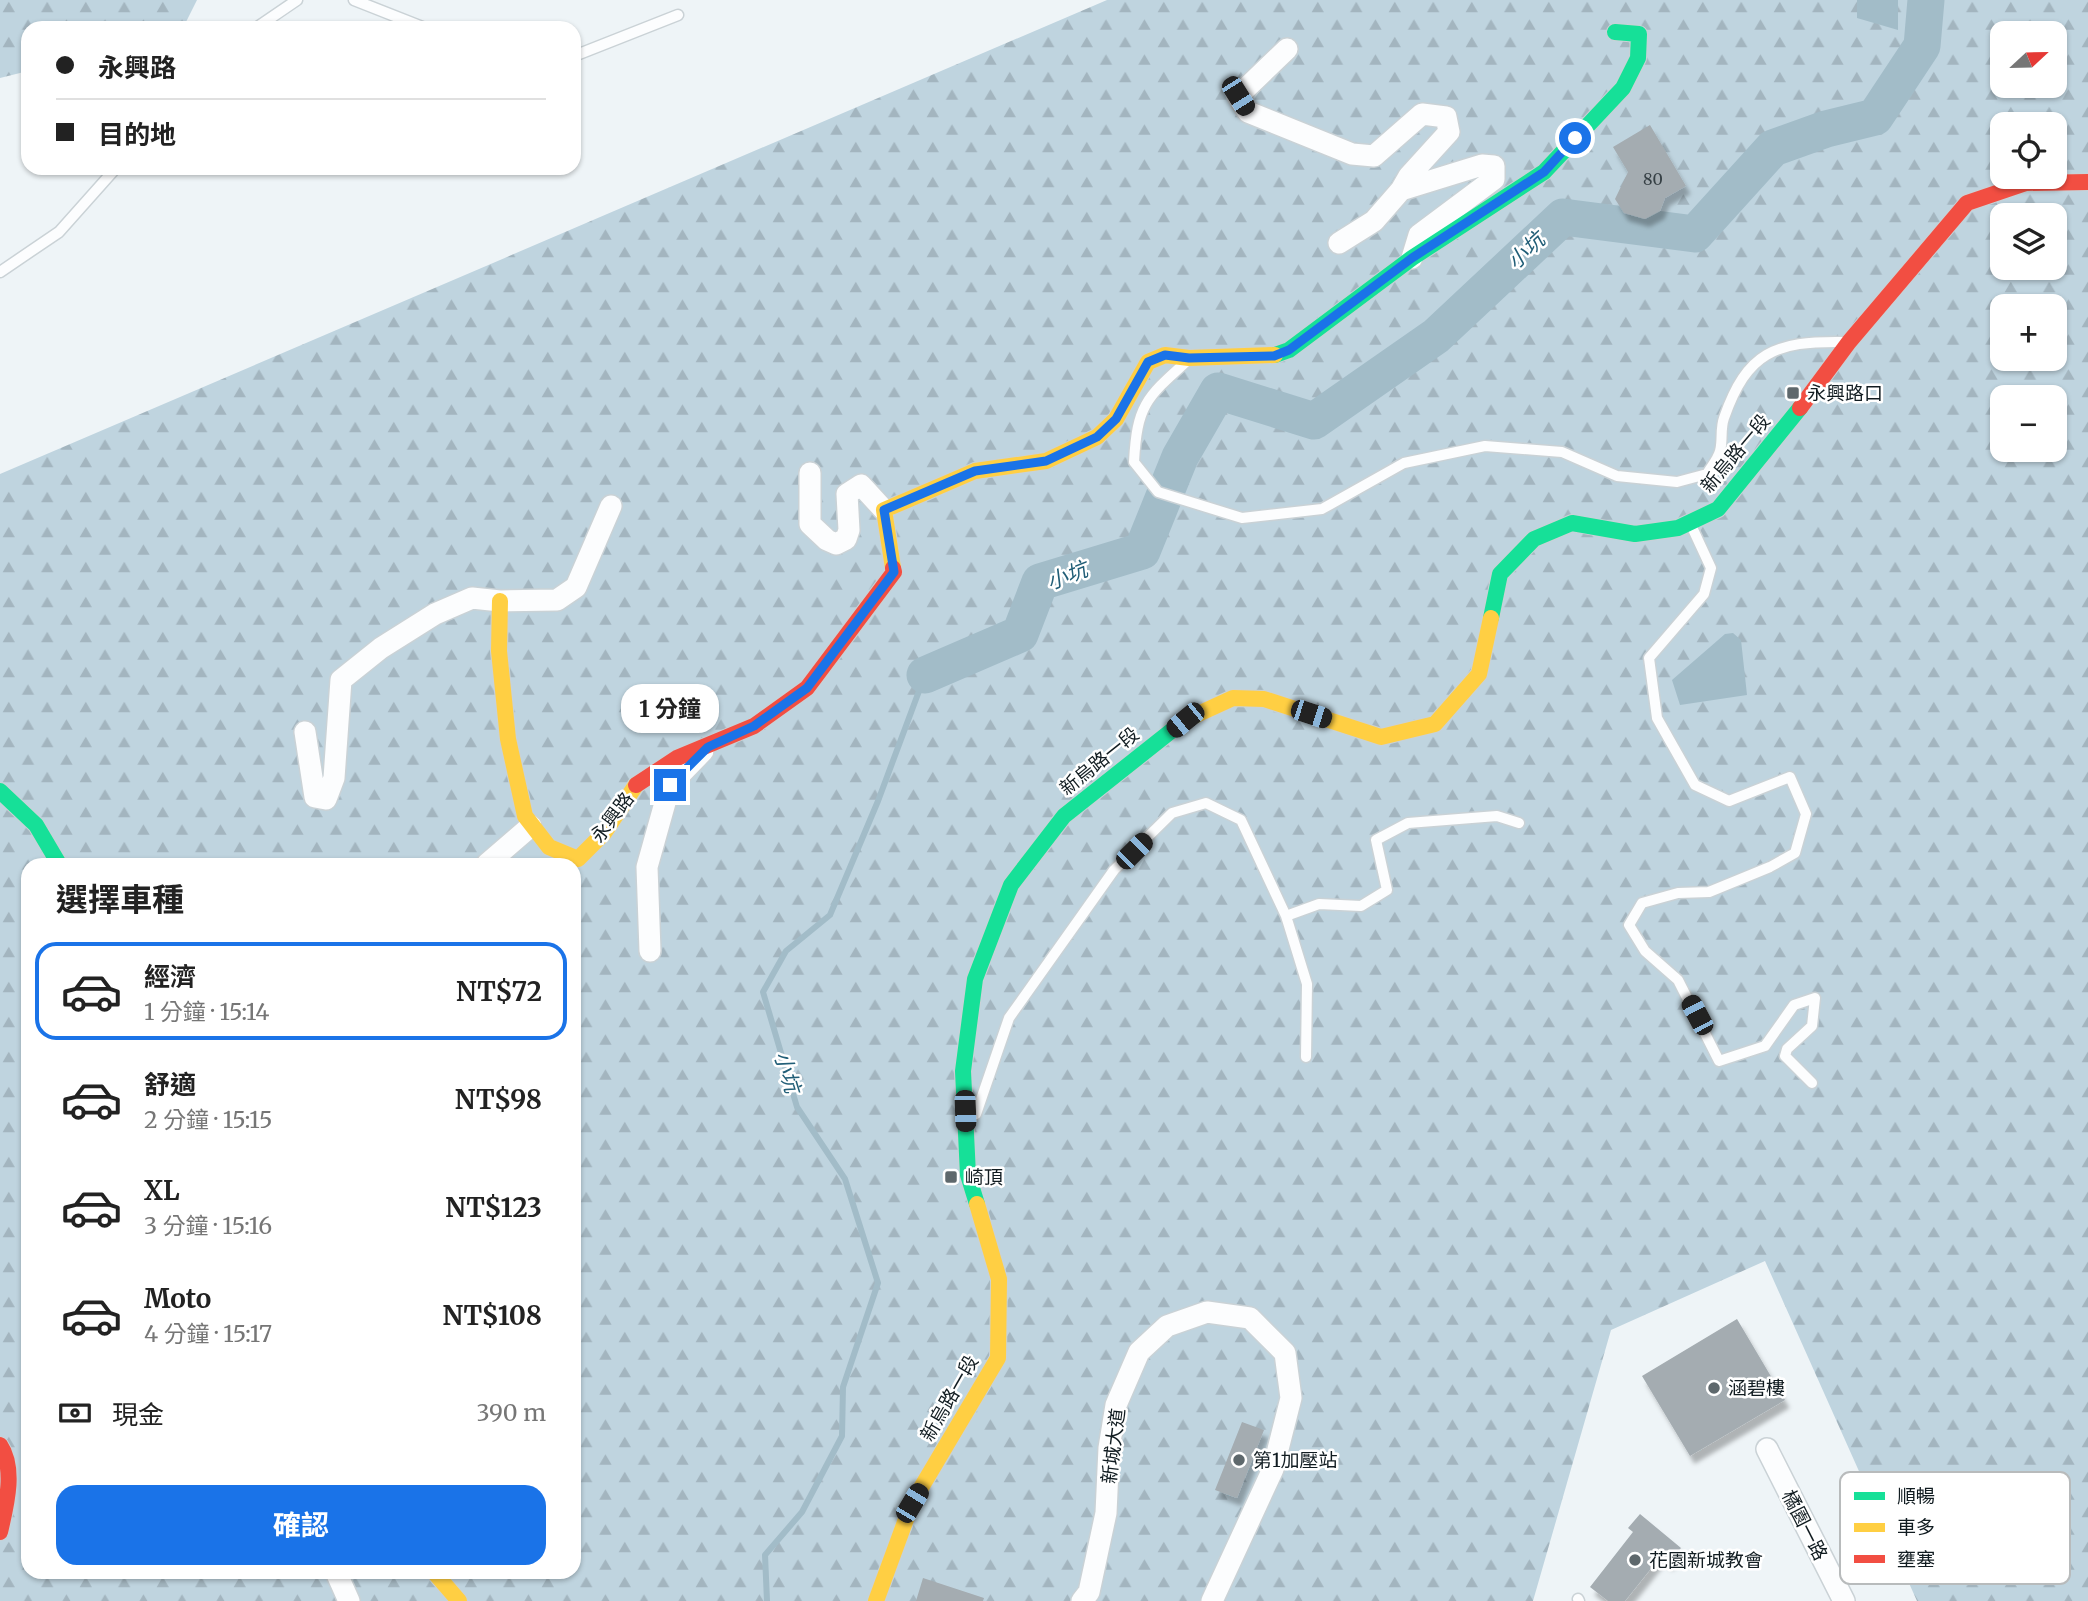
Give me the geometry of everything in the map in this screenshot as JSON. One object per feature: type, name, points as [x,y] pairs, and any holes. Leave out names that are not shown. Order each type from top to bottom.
[{"type":"main road","points":[[884,510],[975,471],[1046,461],[1097,437],[1116,419],[1148,362],[1165,355],[1189,358],[1274,356],[1289,350],[1412,258],[1544,172],[1623,88],[1638,58],[1639,34],[1615,32]]},
{"type":"main road","name":"新烏路一段","points":[[876,1601],[912,1503],[998,1358],[999,1279],[968,1175],[963,1070],[975,979],[1011,885],[1064,816],[1185,720],[1233,698],[1264,699],[1381,737],[1435,724],[1479,674],[1500,574],[1534,539],[1572,523],[1635,534],[1678,528],[1718,509],[1824,379],[1849,342],[1967,203],[2026,183],[2088,182]]},
{"type":"main road","name":"永興路","points":[[579,858],[604,833],[638,781],[677,758],[754,726],[807,688],[894,572],[884,510]]},
{"type":"main road","name":"永興路","points":[[500,601],[499,650],[508,739],[525,816],[549,847],[576,858]]},
{"type":"main road","points":[[0,791],[36,825],[55,858]]},
{"type":"main road","points":[[0,1445],[4,1451],[9,1493],[0,1532]]},
{"type":"main road","points":[[440,1579],[459,1601]]},
{"type":"street","points":[[1287,49],[1238,96],[1248,112],[1352,154],[1374,156],[1422,114],[1446,117],[1449,132],[1409,176],[1401,190],[1374,221],[1339,243]]},
{"type":"street","points":[[1401,190],[1482,165],[1494,166],[1494,179],[1419,234],[1412,258]]},
{"type":"street","points":[[810,473],[810,524],[827,540],[836,544],[846,539],[849,530],[847,494],[861,485],[884,510]]},
{"type":"street","points":[[305,732],[315,797],[326,799],[334,778],[341,680],[381,648],[435,614],[471,598],[500,601],[557,600],[576,587],[611,506]]},
{"type":"street","points":[[650,951],[647,867],[666,796],[670,785],[708,747]]},
{"type":"street","points":[[494,858],[531,826]]},
{"type":"street","name":"新城大道","points":[[1083,1601],[1089,1592],[1106,1513],[1109,1448],[1116,1405],[1139,1352],[1167,1326],[1207,1312],[1250,1318],[1285,1353],[1291,1398],[1273,1469],[1212,1601]]},
{"type":"street","name":"橘園一路","points":[[1768,1449],[1844,1601]]},
{"type":"street","points":[[339,1579],[349,1601]]},
{"type":"lane","points":[[266,21],[297,0]]},
{"type":"lane","points":[[354,0],[407,21]]},
{"type":"lane","points":[[581,53],[678,16]]},
{"type":"lane","points":[[0,272],[59,232],[110,175]]},
{"type":"lane","points":[[1189,358],[1149,396],[1136,430],[1134,461],[1157,492],[1242,518],[1322,509],[1404,463],[1485,446],[1562,452],[1617,476],[1677,482],[1707,474],[1720,451],[1723,422],[1741,376],[1773,349],[1811,341],[1849,342]]},
{"type":"lane","points":[[1690,522],[1712,568],[1704,594],[1649,658],[1657,718],[1695,785],[1729,801],[1790,777],[1806,814],[1795,853],[1770,867],[1709,892],[1678,893],[1642,902],[1629,925],[1644,951],[1678,980],[1719,1061],[1765,1046],[1794,1005],[1815,998],[1812,1026],[1787,1049],[1786,1056],[1812,1083]]},
{"type":"lane","points":[[966,1132],[976,1113],[1009,1018],[1114,870],[1172,813],[1206,803],[1241,820],[1286,916],[1307,984],[1306,1057]]},
{"type":"lane","points":[[1286,916],[1319,904],[1361,906],[1387,890],[1376,840],[1408,823],[1497,816],[1519,823]]},
{"type":"green space","points":[[0,0],[197,0],[186,21],[21,21],[21,73],[0,78]]},
{"type":"green space","points":[[1107,0],[2088,0],[2088,1601],[1917,1601],[1909,1584],[2070,1584],[2070,1472],[1859,1472],[1765,1261],[1611,1330],[1533,1601],[0,1601],[0,474]]},
{"type":"shaded area","points":[[1857,0],[1898,0],[1898,30],[1857,18]]},
{"type":"shaded area","points":[[1733,633],[1741,640],[1747,695],[1680,705],[1672,680],[1725,634]]},
{"type":"building","points":[[1650,125],[1686,186],[1665,198],[1660,211],[1645,219],[1624,213],[1615,199],[1628,172],[1613,147]]},
{"type":"building","name":"涵碧樓","points":[[1737,1319],[1785,1400],[1690,1456],[1642,1376]]},
{"type":"building","name":"第1加壓站","points":[[1242,1422],[1264,1430],[1237,1498],[1215,1490]]},
{"type":"building","name":"花園新城教會","points":[[1640,1514],[1681,1548],[1668,1563],[1661,1556],[1625,1601],[1608,1601],[1590,1587],[1633,1532],[1628,1528]]},
{"type":"building","points":[[923,1578],[984,1598],[983,1601],[916,1601]]},
{"type":"waterway","name":"小坑","points":[[925,675],[1020,634],[1040,582],[1142,551],[1180,457],[1218,391],[1314,421],[1436,336],[1563,217],[1695,234],[1773,148],[1826,129],[1875,117],[1922,46],[1926,0]]},
{"type":"waterway","name":"小坑","points":[[767,1601],[765,1555],[802,1512],[842,1436],[843,1387],[878,1283],[845,1179],[797,1107],[763,992],[786,951],[830,915],[878,801],[925,675]]},
{"type":"traffic: fast","points":[[1275,355],[1289,350],[1412,258],[1544,172],[1623,88],[1638,58],[1639,34],[1615,32]]},
{"type":"traffic: fast","points":[[1491,618],[1500,574],[1534,539],[1572,523],[1635,534],[1678,528],[1718,509],[1800,408]]},
{"type":"traffic: fast","points":[[977,1204],[968,1175],[963,1071],[975,979],[1011,885],[1064,816],[1185,720],[1196,715]]},
{"type":"traffic: fast","points":[[0,791],[36,825],[55,858]]},
{"type":"traffic: slow","points":[[893,568],[884,510],[975,471],[1046,461],[1097,437],[1116,419],[1148,362],[1165,355],[1189,358],[1275,355]]},
{"type":"traffic: slow","points":[[500,601],[499,651],[508,739],[525,816],[549,847],[576,858]]},
{"type":"traffic: slow","points":[[1196,715],[1233,698],[1264,699],[1381,737],[1435,724],[1479,674],[1491,618]]},
{"type":"traffic: slow","points":[[579,858],[604,833],[636,785]]},
{"type":"traffic: slow","points":[[876,1601],[912,1503],[998,1358],[999,1279],[977,1204]]},
{"type":"traffic: slow","points":[[440,1579],[459,1601]]},
{"type":"traffic: jam","points":[[1800,408],[1849,342],[1967,203],[2026,183],[2088,182]]},
{"type":"traffic: jam","points":[[636,785],[677,758],[754,726],[807,688],[894,572],[893,568]]},
{"type":"traffic: jam","points":[[0,1445],[8,1465],[9,1476],[0,1532]]},
{"type":"place","name":"永興路口","points":[[1793,393]]},
{"type":"place","name":"崎頂","points":[[951,1177]]},
{"type":"place","name":"涵碧樓","points":[[1714,1388]]},
{"type":"place","name":"第1加壓站","points":[[1239,1460]]},
{"type":"place","name":"花園新城教會","points":[[1635,1560]]},
{"type":"route","points":[[670,785],[708,747],[754,726],[807,688],[894,572],[884,510],[975,471],[1046,461],[1097,437],[1116,419],[1148,362],[1165,355],[1189,358],[1274,356],[1289,350],[1412,258],[1544,172],[1575,138]]}]
